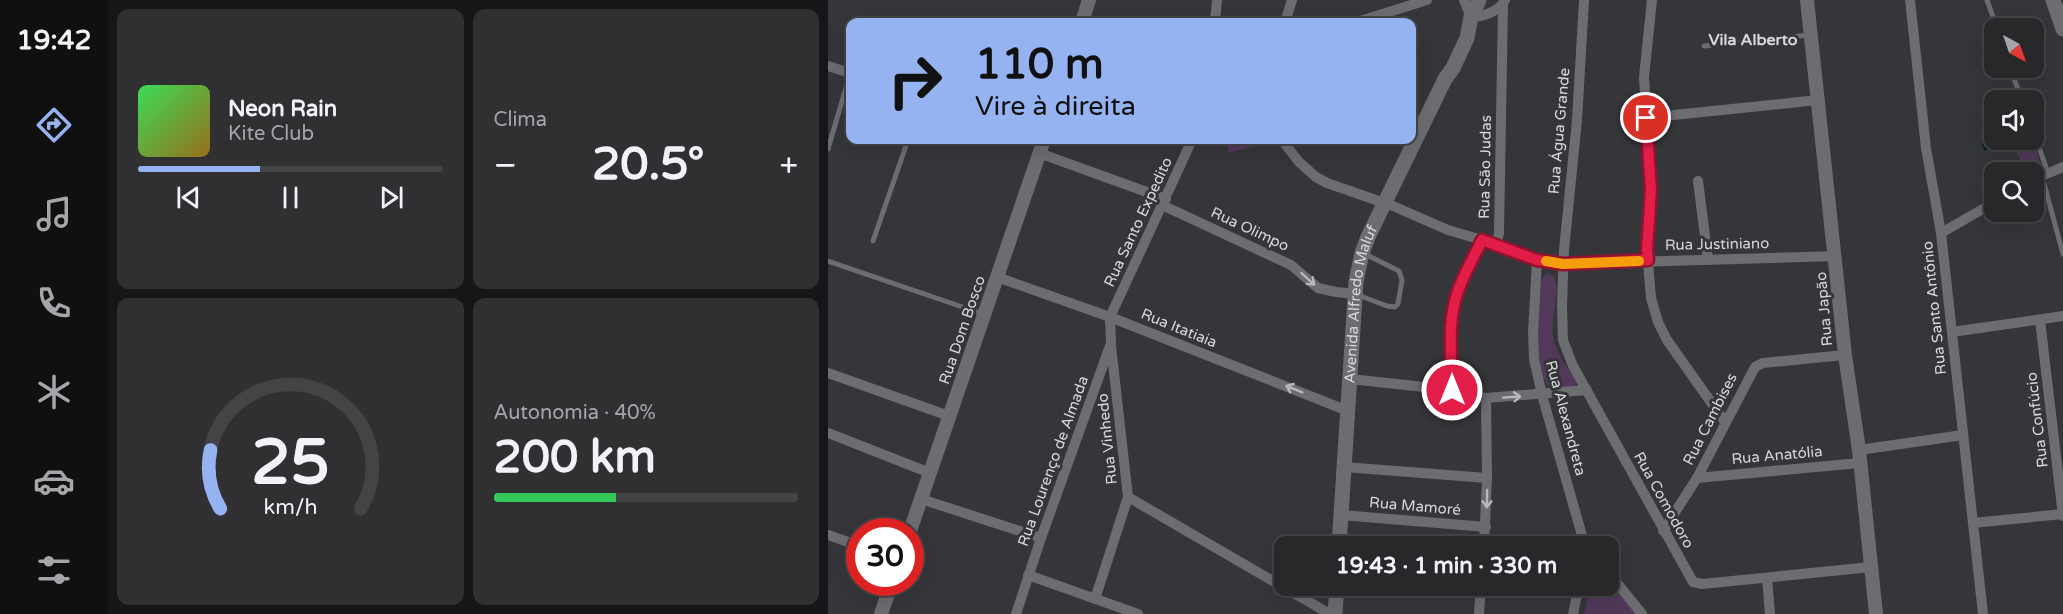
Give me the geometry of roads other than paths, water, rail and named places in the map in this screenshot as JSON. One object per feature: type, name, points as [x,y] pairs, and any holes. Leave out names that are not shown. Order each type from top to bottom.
[{"type":"main road","name":"Avenida Alfredo Maluf","points":[[1416,138],[1445,79],[1447,66],[1479,0]]},
{"type":"main road","points":[[2053,0],[2063,29]]},
{"type":"main road","name":"Avenida Alfredo Maluf","points":[[1340,536],[1355,294],[1362,253],[1413,144]]},
{"type":"main road","points":[[1335,614],[1336,596]]},
{"type":"street","points":[[1083,18],[1089,0]]},
{"type":"street","points":[[1215,18],[1217,0]]},
{"type":"street","points":[[1286,18],[1292,0]]},
{"type":"street","points":[[1370,18],[1427,0]]},
{"type":"street","points":[[1464,0],[1471,19],[1489,13],[1504,3]]},
{"type":"street","name":"Rua Água Grande","points":[[1563,264],[1584,0]]},
{"type":"street","points":[[1652,0],[1644,77],[1651,190],[1647,250],[1651,298],[1658,322],[1667,340],[1725,422]]},
{"type":"street","name":"Rua Japão","points":[[1807,0],[1845,355],[1860,456],[1876,614]]},
{"type":"street","name":"Rua Santo Antônio","points":[[1910,0],[1926,148],[1941,233],[1983,614]]},
{"type":"street","name":"Rua São Judas","points":[[1285,144],[1299,162],[1316,177],[1448,230],[1496,245],[1499,233],[1504,3]]},
{"type":"street","points":[[828,66],[846,72]]},
{"type":"street","points":[[1646,118],[1818,100]]},
{"type":"street","name":"Rua Santo Expedito","points":[[1110,317],[1190,144]]},
{"type":"street","name":"Rua Olimpo","points":[[1041,146],[1164,202],[1291,265],[1318,288],[1355,294]]},
{"type":"street","name":"Rua Dom Bosco","points":[[914,518],[1041,146]]},
{"type":"street","points":[[2044,175],[2063,167]]},
{"type":"street","points":[[1698,181],[1708,260]]},
{"type":"street","points":[[1941,233],[1984,208]]},
{"type":"street","points":[[1452,390],[1451,329],[1454,306],[1482,240]]},
{"type":"street","name":"Rua Justiniano","points":[[1496,245],[1537,260],[1563,264],[1836,256]]},
{"type":"street","name":"Rua Alexandreta","points":[[1537,260],[1533,346],[1542,395],[1583,536]]},
{"type":"street","name":"Rua Comodoro","points":[[1563,264],[1563,340],[1573,366],[1663,531],[1695,584],[1871,567]]},
{"type":"street","name":"Rua Itatiaia","points":[[997,277],[1110,317],[1348,411]]},
{"type":"street","points":[[1952,332],[2063,316]]},
{"type":"street","name":"Rua Lourenço de Almada","points":[[1016,614],[1111,342],[1110,317]]},
{"type":"street","name":"Rua Confúcio","points":[[2040,320],[2063,514]]},
{"type":"street","name":"Rua Vinhedo","points":[[1095,599],[1128,497],[1111,342]]},
{"type":"street","name":"Rua Cambises","points":[[1663,531],[1697,478],[1752,370],[1757,365],[1845,355]]},
{"type":"street","points":[[828,373],[950,416]]},
{"type":"street","points":[[1350,380],[1452,390],[1486,398],[1587,390]]},
{"type":"street","points":[[1485,536],[1486,398]]},
{"type":"street","points":[[828,433],[930,473]]},
{"type":"street","name":"Rua Anatólia","points":[[1697,478],[1860,456],[1963,435]]},
{"type":"street","points":[[1344,467],[1487,478]]},
{"type":"street","points":[[1128,497],[1330,614]]},
{"type":"street","points":[[921,499],[1041,538]]},
{"type":"street","points":[[1973,523],[2063,514]]},
{"type":"street","name":"Rua Mamoré","points":[[1341,515],[1486,527]]},
{"type":"street","points":[[828,535],[846,541]]},
{"type":"street","points":[[1029,575],[1138,614]]},
{"type":"street","points":[[1767,578],[1770,614]]},
{"type":"street","points":[[1619,586],[1642,614]]},
{"type":"street","points":[[881,614],[887,596]]},
{"type":"street","points":[[1479,614],[1480,596]]},
{"type":"street","points":[[1573,614],[1577,596]]},
{"type":"lane","points":[[1987,0],[1993,18]]},
{"type":"lane","points":[[1704,46],[1810,35]]},
{"type":"lane","points":[[828,149],[846,87]]},
{"type":"lane","points":[[873,241],[907,144]]},
{"type":"lane","points":[[2044,187],[2063,254]]},
{"type":"lane","points":[[1355,294],[1387,306],[1395,307],[1398,304],[1402,280],[1399,271],[1362,253]]},
{"type":"lane","points":[[828,261],[985,315]]},
{"type":"district","name":"Vila Alberto","points":[[1753,39]]}]
